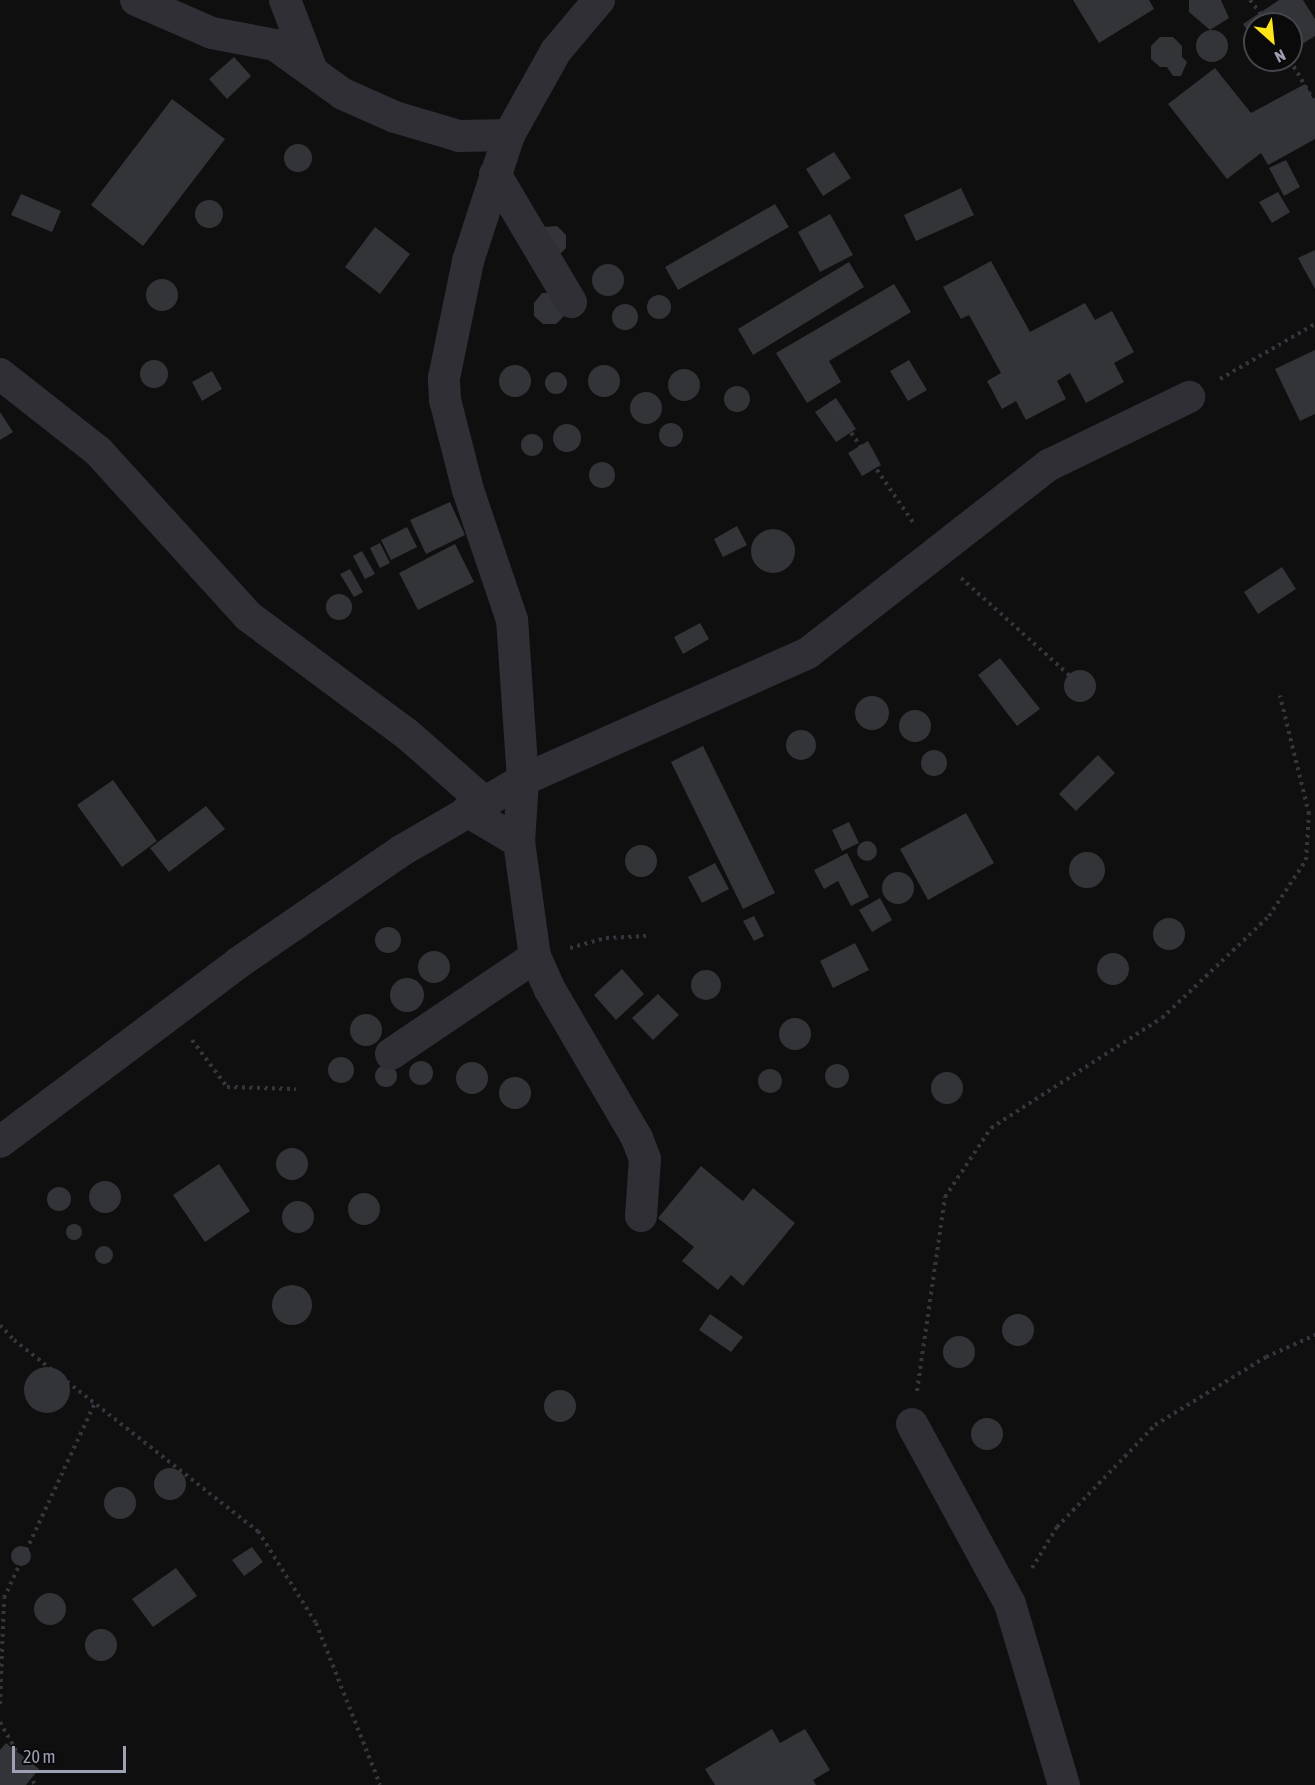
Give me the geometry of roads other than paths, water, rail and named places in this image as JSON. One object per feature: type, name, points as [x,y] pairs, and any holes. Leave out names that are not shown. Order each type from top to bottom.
[{"type":"street","points":[[136,0],[212,33],[275,45],[311,68],[344,94],[395,117],[459,136],[509,135]]},
{"type":"street","points":[[285,0],[311,68]]},
{"type":"street","points":[[599,0],[556,51],[509,135],[495,174],[458,306],[444,378],[445,400],[468,489],[512,620],[523,780],[519,842],[535,957],[577,1038],[622,1108],[641,1149],[646,1180],[641,1216]]},
{"type":"street","points":[[495,174],[571,302]]},
{"type":"street","points":[[0,374],[98,451],[248,616],[407,734],[475,806],[519,842]]},
{"type":"street","points":[[0,1142],[237,963],[400,851],[523,780],[808,653],[1049,465],[1189,397]]},
{"type":"street","points":[[391,1054],[535,957]]},
{"type":"street","points":[[912,1424],[1010,1604],[1064,1785]]}]
